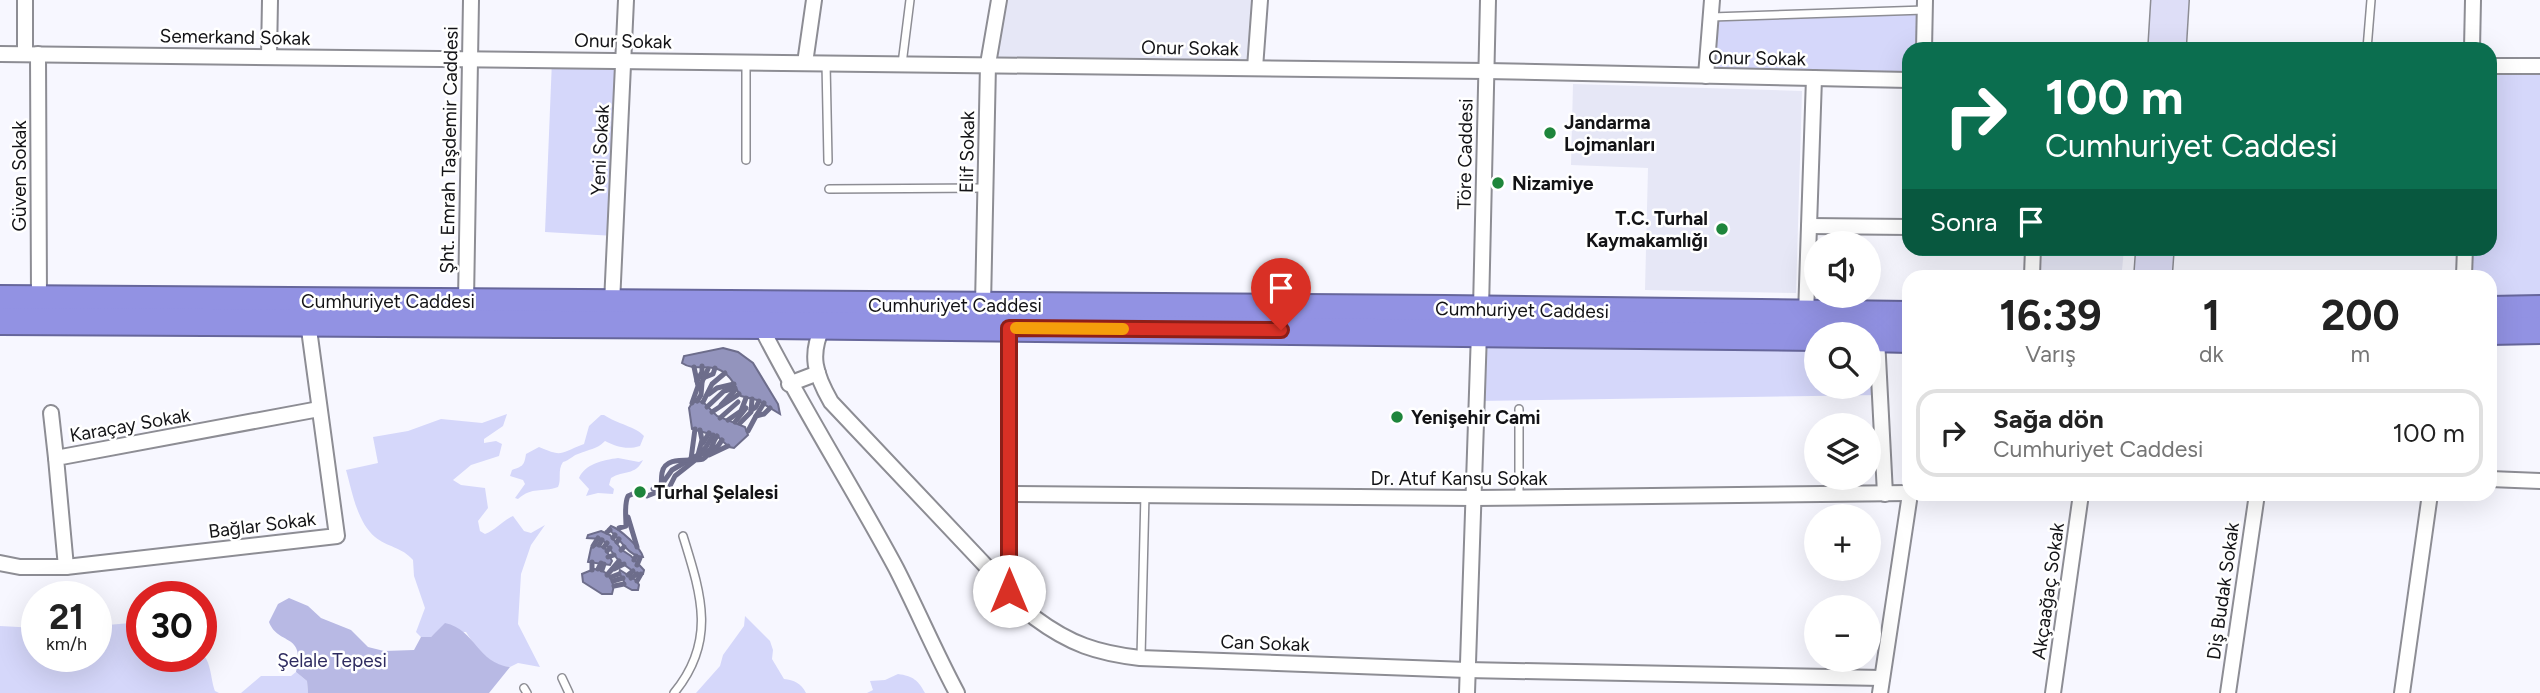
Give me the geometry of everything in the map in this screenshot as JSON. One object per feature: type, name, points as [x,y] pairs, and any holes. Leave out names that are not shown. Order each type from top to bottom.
[{"type":"highway","name":"Cumhuriyet Caddesi","points":[[0,299],[611,303],[759,314]]},
{"type":"highway","name":"Cumhuriyet Caddesi","points":[[822,315],[983,305],[1480,321],[1804,326]]},
{"type":"highway","points":[[2497,310],[2540,309]]},
{"type":"highway","name":"Cumhuriyet Caddesi","points":[[0,321],[308,322],[759,314],[822,315],[1009,328],[1480,321]]},
{"type":"highway","name":"Cumhuriyet Caddesi","points":[[1847,322],[1902,316]]},
{"type":"highway","points":[[2497,331],[2540,330]]},
{"type":"highway","points":[[1881,338],[1902,339]]},
{"type":"street","name":"Güven Sokak","points":[[25,0],[32,54],[39,299]]},
{"type":"street","points":[[269,56],[270,0]]},
{"type":"street","name":"Şht. Emrah Taşdemir Caddesi","points":[[466,301],[471,0]]},
{"type":"street","name":"Yeni Sokak","points":[[611,303],[626,0]]},
{"type":"street","points":[[805,63],[814,0]]},
{"type":"street","name":"Elif Sokak","points":[[983,305],[988,64],[999,0]]},
{"type":"street","points":[[1255,68],[1261,0]]},
{"type":"street","name":"Töre Caddesi","points":[[1467,693],[1488,0]]},
{"type":"street","points":[[1706,76],[1712,0]]},
{"type":"street","points":[[2160,42],[2162,0]]},
{"type":"street","points":[[2175,42],[2178,0]]},
{"type":"street","points":[[2472,42],[2473,0]]},
{"type":"street","points":[[1924,42],[1925,5]]},
{"type":"street","name":"Semerkand Sokak","points":[[0,54],[470,59]]},
{"type":"street","name":"Onur Sokak","points":[[470,59],[1486,71],[1902,80]]},
{"type":"street","points":[[2497,66],[2540,66]]},
{"type":"street","points":[[1811,322],[1809,226],[1814,78]]},
{"type":"street","points":[[1809,226],[1902,227]]},
{"type":"street","points":[[759,314],[789,384],[896,569],[957,693]]},
{"type":"street","name":"Can Sokak","points":[[822,315],[814,348],[818,373],[831,401],[1035,618],[1057,634],[1097,651],[1141,658],[1468,670],[1882,678]]},
{"type":"street","name":"Bağlar Sokak","points":[[0,563],[20,567],[66,567],[337,536],[308,322]]},
{"type":"street","points":[[1009,328],[1009,591]]},
{"type":"street","points":[[789,384],[818,373]]},
{"type":"street","points":[[1878,399],[1885,494]]},
{"type":"street","name":"Karaçay Sokak","points":[[66,567],[56,458],[319,410]]},
{"type":"street","points":[[51,413],[56,458]]},
{"type":"street","points":[[2497,479],[2540,481]]},
{"type":"street","name":"Dr. Atuf Kansu Sokak","points":[[1009,494],[1519,498],[1902,493]]},
{"type":"street","points":[[1880,693],[1909,501]]},
{"type":"street","name":"Akçaağaç Sokak","points":[[2053,693],[2080,501]]},
{"type":"street","name":"Diş Budak Sokak","points":[[2228,693],[2256,501]]},
{"type":"street","points":[[2402,693],[2429,501]]},
{"type":"lane","points":[[902,64],[910,0]]},
{"type":"lane","points":[[2368,42],[2371,0]]},
{"type":"lane","points":[[1711,18],[1925,5]]},
{"type":"lane","points":[[746,62],[747,160]]},
{"type":"lane","points":[[826,63],[828,161]]},
{"type":"lane","points":[[829,189],[985,188]]},
{"type":"lane","points":[[1519,409],[1519,498]]},
{"type":"lane","points":[[1141,658],[1145,494]]},
{"type":"lane","points":[[674,693],[692,665],[702,635],[699,587],[683,536]]},
{"type":"lane","points":[[562,678],[569,693]]},
{"type":"shaded area","points":[[999,0],[1260,0],[1255,68],[988,64]]},
{"type":"shaded area","points":[[1925,10],[1924,42],[1902,42],[1902,80],[1706,76],[1711,17]]},
{"type":"shaded area","points":[[552,60],[623,61],[615,236],[545,232]]},
{"type":"shaded area","points":[[2497,66],[2540,66],[2540,296],[2497,296],[2497,270],[2464,270],[2465,256],[2497,256]]},
{"type":"shaded area","name":"T.C. Turhal Kaymakamlığı","points":[[1573,84],[1802,91],[1796,293],[1645,290],[1648,168],[1571,165]]},
{"type":"shaded area","points":[[2042,256],[2123,256],[2122,270],[2041,270]]},
{"type":"shaded area","points":[[1479,346],[1804,351],[1804,396],[1477,401]]},
{"type":"shaded area","points":[[723,348],[738,352],[753,363],[778,404],[780,414],[757,400],[741,396],[731,379],[723,372],[682,363],[684,356]]},
{"type":"shaded area","points":[[697,401],[703,402],[717,416],[745,427],[748,435],[734,448],[717,436],[692,429],[689,408]]},
{"type":"shaded area","points":[[507,414],[503,426],[484,439],[484,443],[496,441],[502,444],[499,456],[471,465],[453,480],[461,485],[485,488],[488,508],[478,521],[480,531],[485,534],[513,516],[524,531],[531,533],[545,525],[531,545],[521,574],[518,624],[540,667],[518,663],[510,667],[496,665],[477,649],[466,632],[437,632],[431,637],[421,637],[416,632],[425,608],[414,576],[413,560],[369,531],[356,506],[346,470],[378,463],[373,437],[408,431],[441,419],[482,423]]},
{"type":"shaded area","points":[[601,415],[641,433],[644,436],[640,446],[622,447],[605,441],[563,462],[558,487],[533,491],[515,498],[525,484],[523,480],[510,476],[512,470],[523,464],[526,454],[539,447],[561,453],[584,444],[589,426]]},
{"type":"shaded area","points":[[618,458],[639,462],[643,460],[633,471],[611,478],[609,485],[614,489],[613,494],[598,493],[586,496],[589,489],[579,478],[582,473],[595,463]]},
{"type":"shaded area","points":[[611,526],[630,539],[643,557],[628,550],[608,529]]},
{"type":"shaded area","points":[[601,531],[610,535],[622,550],[631,556],[644,570],[643,574],[637,574],[619,561],[602,539],[587,538],[588,535]]},
{"type":"shaded area","points":[[597,545],[605,548],[612,561],[610,565],[588,562],[591,548]]},
{"type":"shaded area","points":[[594,569],[603,571],[612,580],[612,594],[602,594],[583,582],[582,574]]},
{"type":"shaded area","points":[[620,570],[637,581],[638,590],[625,586],[619,574]]},
{"type":"shaded area","points":[[745,616],[770,641],[772,659],[784,679],[797,683],[806,693],[696,693],[720,666],[723,655],[744,626]]},
{"type":"shaded area","points":[[126,623],[126,672],[211,672],[215,691],[219,693],[0,693],[0,626],[21,627],[21,672],[112,672],[112,625]]},
{"type":"shaded area","points":[[296,672],[307,681],[308,693],[241,693],[261,676],[291,676]]},
{"type":"shaded area","points":[[898,674],[914,679],[925,693],[867,693],[873,690],[870,681],[885,680]]},
{"type":"green space","name":"Şelale Tepesi","points":[[289,598],[308,606],[321,618],[351,630],[368,647],[384,651],[414,650],[421,637],[431,637],[445,623],[464,632],[490,659],[510,667],[489,693],[308,693],[307,681],[296,672],[298,659],[294,645],[278,634],[269,622],[278,604]]},
{"type":"waterway","points":[[697,381],[702,366]]},
{"type":"waterway","points":[[692,403],[698,386],[694,367]]},
{"type":"waterway","points":[[703,378],[713,374],[715,368]]},
{"type":"waterway","points":[[701,384],[708,369]]},
{"type":"waterway","points":[[703,402],[712,384],[725,373]]},
{"type":"waterway","points":[[697,401],[701,395],[702,383]]},
{"type":"waterway","points":[[709,394],[717,388],[734,384]]},
{"type":"waterway","points":[[707,407],[724,391],[735,388]]},
{"type":"waterway","points":[[721,405],[735,390]]},
{"type":"waterway","points":[[712,412],[739,394]]},
{"type":"waterway","points":[[728,420],[741,411],[746,398]]},
{"type":"waterway","points":[[740,423],[751,412],[752,399]]},
{"type":"waterway","points":[[751,410],[759,401]]},
{"type":"waterway","points":[[720,418],[738,402]]},
{"type":"waterway","points":[[756,416],[764,403]]},
{"type":"waterway","points":[[735,422],[746,408]]},
{"type":"waterway","points":[[748,431],[756,416],[764,414],[770,408]]},
{"type":"waterway","points":[[691,459],[695,429]]},
{"type":"waterway","points":[[653,489],[662,484],[672,470],[698,455],[702,440],[700,430]]},
{"type":"waterway","points":[[703,443],[709,433]]},
{"type":"waterway","points":[[700,453],[713,435]]},
{"type":"waterway","points":[[619,528],[626,526],[628,496],[637,492],[647,496],[660,491],[664,467],[673,461],[703,459],[717,436]]},
{"type":"waterway","points":[[696,457],[718,446],[722,440]]},
{"type":"waterway","points":[[709,455],[728,446]]},
{"type":"waterway","points":[[660,491],[669,488],[675,476],[694,461]]},
{"type":"waterway","points":[[628,517],[637,547]]},
{"type":"waterway","points":[[593,546],[598,538]]},
{"type":"waterway","points":[[599,545],[602,540]]},
{"type":"waterway","points":[[604,547],[607,543]]},
{"type":"waterway","points":[[621,550],[624,547]]},
{"type":"waterway","points":[[607,551],[610,548]]},
{"type":"waterway","points":[[608,557],[614,555]]},
{"type":"waterway","points":[[634,560],[636,556]]},
{"type":"waterway","points":[[637,565],[640,558]]},
{"type":"waterway","points":[[607,575],[619,561]]},
{"type":"waterway","points":[[592,562],[592,570]]},
{"type":"waterway","points":[[598,569],[601,563]]},
{"type":"waterway","points":[[602,570],[604,564]]},
{"type":"waterway","points":[[614,569],[624,564]]},
{"type":"waterway","points":[[628,575],[633,571]]},
{"type":"waterway","points":[[611,577],[619,574]]},
{"type":"waterway","points":[[631,578],[637,574]]},
{"type":"waterway","points":[[637,581],[641,574]]},
{"type":"waterway","points":[[613,581],[623,578]]},
{"type":"waterway","points":[[614,586],[624,584]]},
{"type":"slow traffic","points":[[1016,328],[1123,329]]},
{"type":"place","name":"Jandarma Lojmanları","points":[[1550,133]]},
{"type":"place","name":"Nizamiye","points":[[1498,183]]},
{"type":"place","name":"T.C. Turhal Kaymakamlığı","points":[[1722,229]]},
{"type":"place","name":"Yenişehir Cami","points":[[1397,417]]},
{"type":"place","name":"Turhal Şelalesi","points":[[640,492]]},
{"type":"route","points":[[1009,591],[1009,328],[1281,330]]}]
